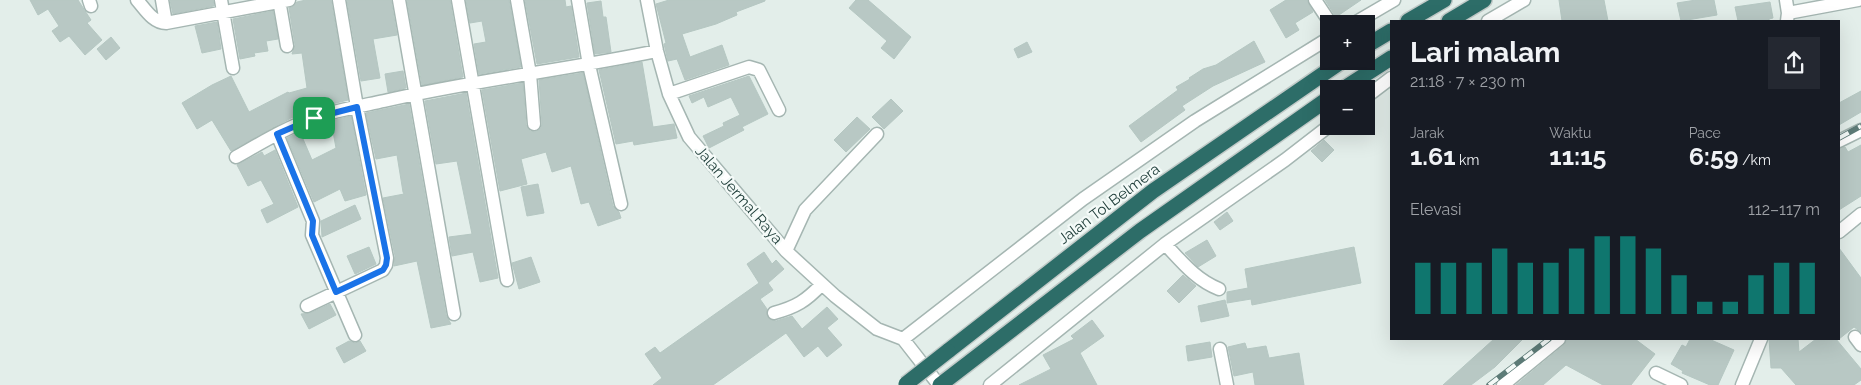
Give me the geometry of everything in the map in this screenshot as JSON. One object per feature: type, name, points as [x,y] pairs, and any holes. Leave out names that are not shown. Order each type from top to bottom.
[{"type":"highway","points":[[1410,20],[1444,0]]},
{"type":"highway","points":[[1451,20],[1484,0]]},
{"type":"highway","points":[[1375,41],[1390,32]]},
{"type":"highway","points":[[1357,80],[1390,59]]},
{"type":"highway","name":"Jalan Tol Belmera","points":[[905,384],[1153,191],[1329,70]]},
{"type":"highway","points":[[940,385],[1140,231],[1320,104]]},
{"type":"street","points":[[137,0],[159,23],[166,23],[222,6],[283,1],[287,46]]},
{"type":"street","points":[[162,0],[166,23]]},
{"type":"street","points":[[307,306],[383,270],[387,258],[357,107],[339,0]]},
{"type":"street","points":[[399,0],[454,314]]},
{"type":"street","points":[[458,0],[507,280]]},
{"type":"street","points":[[517,0],[530,74],[534,124]]},
{"type":"street","points":[[578,0],[589,65],[621,204]]},
{"type":"street","name":"Jalan Jermal Raya","points":[[647,0],[657,50],[669,94],[689,137],[786,251],[822,284],[877,329],[903,339]]},
{"type":"street","points":[[1314,0],[1325,15]]},
{"type":"street","points":[[1368,15],[1394,0]]},
{"type":"street","points":[[1490,20],[1524,0]]},
{"type":"street","points":[[1787,11],[1858,0]]},
{"type":"street","points":[[222,6],[233,68]]},
{"type":"street","points":[[940,385],[903,339],[1075,205],[1195,120],[1320,44]]},
{"type":"street","points":[[236,157],[277,134],[314,118],[357,107],[472,82],[589,65],[657,50]]},
{"type":"street","points":[[669,94],[749,68],[755,68],[760,70],[779,110]]},
{"type":"street","points":[[1375,90],[1390,79]]},
{"type":"street","points":[[1840,140],[1861,130]]},
{"type":"street","points":[[990,385],[1165,244],[1285,160],[1320,133]]},
{"type":"street","points":[[277,134],[313,221],[312,235],[355,334]]},
{"type":"street","points":[[786,251],[805,210],[877,134]]},
{"type":"street","points":[[1840,231],[1861,214]]},
{"type":"street","points":[[1165,244],[1192,274],[1207,285],[1219,289]]},
{"type":"street","points":[[774,313],[794,307],[809,297],[822,284]]},
{"type":"street","points":[[1503,385],[1558,340]]},
{"type":"street","points":[[1742,385],[1760,340]]},
{"type":"street","points":[[1220,349],[1227,385]]},
{"type":"street","points":[[1656,373],[1681,385]]},
{"type":"building","points":[[30,0],[78,0],[91,20],[87,23],[102,40],[85,55],[69,36],[60,42],[52,31],[59,26],[48,9],[38,15]]},
{"type":"building","points":[[170,0],[213,0],[214,6],[173,14]]},
{"type":"building","points":[[331,0],[348,100],[320,107],[291,118],[231,151],[212,120],[197,129],[182,103],[231,76],[249,112],[288,92],[307,88],[302,53],[292,54],[295,45],[289,8],[297,2]]},
{"type":"building","points":[[347,0],[391,0],[397,35],[373,39],[380,78],[361,81]]},
{"type":"building","points":[[407,0],[450,0],[463,77],[422,85]]},
{"type":"building","points":[[466,0],[509,0],[521,67],[479,74],[474,44],[486,42],[482,21],[470,23]]},
{"type":"building","points":[[525,0],[565,0],[566,7],[571,6],[579,57],[537,64]]},
{"type":"building","points":[[669,0],[765,1],[736,12],[737,15],[716,24],[682,34],[690,57],[722,45],[729,65],[685,80],[677,59],[668,61],[664,44],[666,43],[656,4]]},
{"type":"building","points":[[856,0],[868,0],[911,37],[894,59],[881,48],[887,41],[849,8]]},
{"type":"building","points":[[1286,0],[1307,0],[1313,12],[1295,23],[1299,30],[1286,38],[1270,10]]},
{"type":"building","points":[[1325,0],[1361,0],[1339,15],[1335,15]]},
{"type":"building","points":[[1559,0],[1604,0],[1608,20],[1562,20]]},
{"type":"building","points":[[1714,0],[1717,15],[1681,20],[1677,3]]},
{"type":"building","points":[[601,1],[603,17],[606,17],[611,52],[595,54],[587,3]]},
{"type":"building","points":[[1770,2],[1773,18],[1769,20],[1738,20],[1735,7]]},
{"type":"building","points":[[273,11],[278,39],[266,41],[268,51],[254,53],[255,56],[240,59],[233,19]]},
{"type":"building","points":[[217,22],[221,49],[202,53],[195,26]]},
{"type":"building","points":[[111,37],[120,48],[106,60],[97,49]]},
{"type":"building","points":[[1254,41],[1265,62],[1213,86],[1182,106],[1185,110],[1141,142],[1129,126],[1178,90],[1176,87],[1189,78],[1203,69],[1216,65]]},
{"type":"building","points":[[1027,42],[1032,52],[1018,58],[1014,49]]},
{"type":"building","points":[[642,62],[653,127],[674,124],[677,138],[634,145],[633,141],[616,144],[599,70]]},
{"type":"building","points":[[403,71],[406,88],[388,92],[385,74]]},
{"type":"building","points":[[583,73],[613,206],[619,212],[621,218],[598,226],[589,202],[581,204],[571,166],[552,172],[546,152],[521,159],[527,184],[500,191],[482,90],[523,83],[526,125],[530,131],[535,132],[541,128],[542,124],[539,80]]},
{"type":"building","points":[[749,76],[768,114],[742,127],[744,130],[709,148],[703,136],[724,126],[723,123],[740,115],[731,97],[708,107],[704,97],[692,103],[689,96]]},
{"type":"building","points":[[1861,91],[1861,112],[1840,124],[1840,102]]},
{"type":"building","points":[[466,93],[498,278],[480,282],[473,252],[452,256],[449,237],[472,234],[457,161],[436,164],[425,101]]},
{"type":"building","points":[[891,99],[903,111],[884,129],[872,117]]},
{"type":"building","points":[[409,104],[446,315],[451,324],[431,328],[417,261],[394,266],[395,256],[383,198],[404,194],[397,155],[376,159],[366,113]]},
{"type":"building","points":[[351,116],[366,195],[345,201],[340,189],[314,202],[287,138],[300,132],[312,160],[336,148],[331,121]]},
{"type":"building","points":[[857,117],[870,129],[846,152],[834,140]]},
{"type":"building","points":[[1324,140],[1334,150],[1322,162],[1311,151]]},
{"type":"building","points":[[1861,145],[1861,196],[1840,209],[1840,149],[1845,147],[1848,152]]},
{"type":"building","points":[[275,150],[298,207],[267,223],[261,210],[274,204],[261,180],[248,186],[237,165],[262,152],[264,156]]},
{"type":"building","points":[[538,184],[544,213],[527,216],[521,187]]},
{"type":"building","points":[[355,205],[361,219],[322,237],[321,221]]},
{"type":"building","points":[[1227,212],[1233,221],[1220,230],[1214,222]]},
{"type":"building","points":[[1207,240],[1216,256],[1198,267],[1185,253]]},
{"type":"building","points":[[369,247],[376,264],[355,274],[347,256]]},
{"type":"building","points":[[1354,247],[1361,283],[1252,305],[1251,299],[1227,303],[1227,292],[1248,288],[1245,269]]},
{"type":"building","points":[[1840,249],[1861,278],[1861,332],[1854,327],[1840,338]]},
{"type":"building","points":[[764,252],[772,264],[776,260],[784,269],[768,283],[773,290],[760,299],[767,309],[768,318],[776,321],[792,316],[802,329],[827,307],[838,319],[827,328],[842,345],[827,357],[818,346],[804,357],[786,333],[713,385],[653,385],[662,378],[645,354],[655,347],[660,353],[759,283],[747,264]]},
{"type":"building","points":[[531,257],[540,282],[519,289],[512,263]]},
{"type":"building","points":[[1183,275],[1196,286],[1179,303],[1167,291]]},
{"type":"building","points":[[1225,300],[1229,316],[1201,322],[1198,306]]},
{"type":"building","points":[[330,304],[336,315],[309,329],[301,314],[310,313]]},
{"type":"building","points":[[1092,320],[1104,336],[1080,353],[1097,385],[1019,385],[1051,369],[1043,355],[1074,339],[1071,336]]},
{"type":"building","points":[[1493,340],[1522,340],[1495,367],[1471,385],[1443,385]]},
{"type":"building","points":[[1566,340],[1636,340],[1655,354],[1631,385],[1603,385],[1566,365],[1543,385],[1516,385],[1564,345]]},
{"type":"building","points":[[1690,340],[1711,340],[1734,350],[1718,385],[1710,385],[1682,373],[1683,371],[1671,364],[1682,345],[1686,347]]},
{"type":"building","points":[[1769,340],[1798,340],[1799,352],[1815,340],[1837,340],[1861,369],[1861,380],[1854,385],[1796,385],[1781,368],[1771,368]]},
{"type":"building","points":[[349,341],[355,343],[360,341],[366,351],[344,363],[336,348]]},
{"type":"building","points":[[1210,342],[1212,357],[1188,361],[1186,346]]},
{"type":"building","points":[[1245,343],[1247,349],[1266,346],[1269,358],[1299,353],[1304,385],[1255,385],[1253,372],[1234,376],[1228,347]]},
{"type":"railway","points":[[1840,137],[1861,126]]},
{"type":"railway","points":[[1489,385],[1548,340]]},
{"type":"route","points":[[357,107],[387,258],[383,270],[336,292],[311,232],[313,221],[277,134],[314,118],[357,107]]}]
